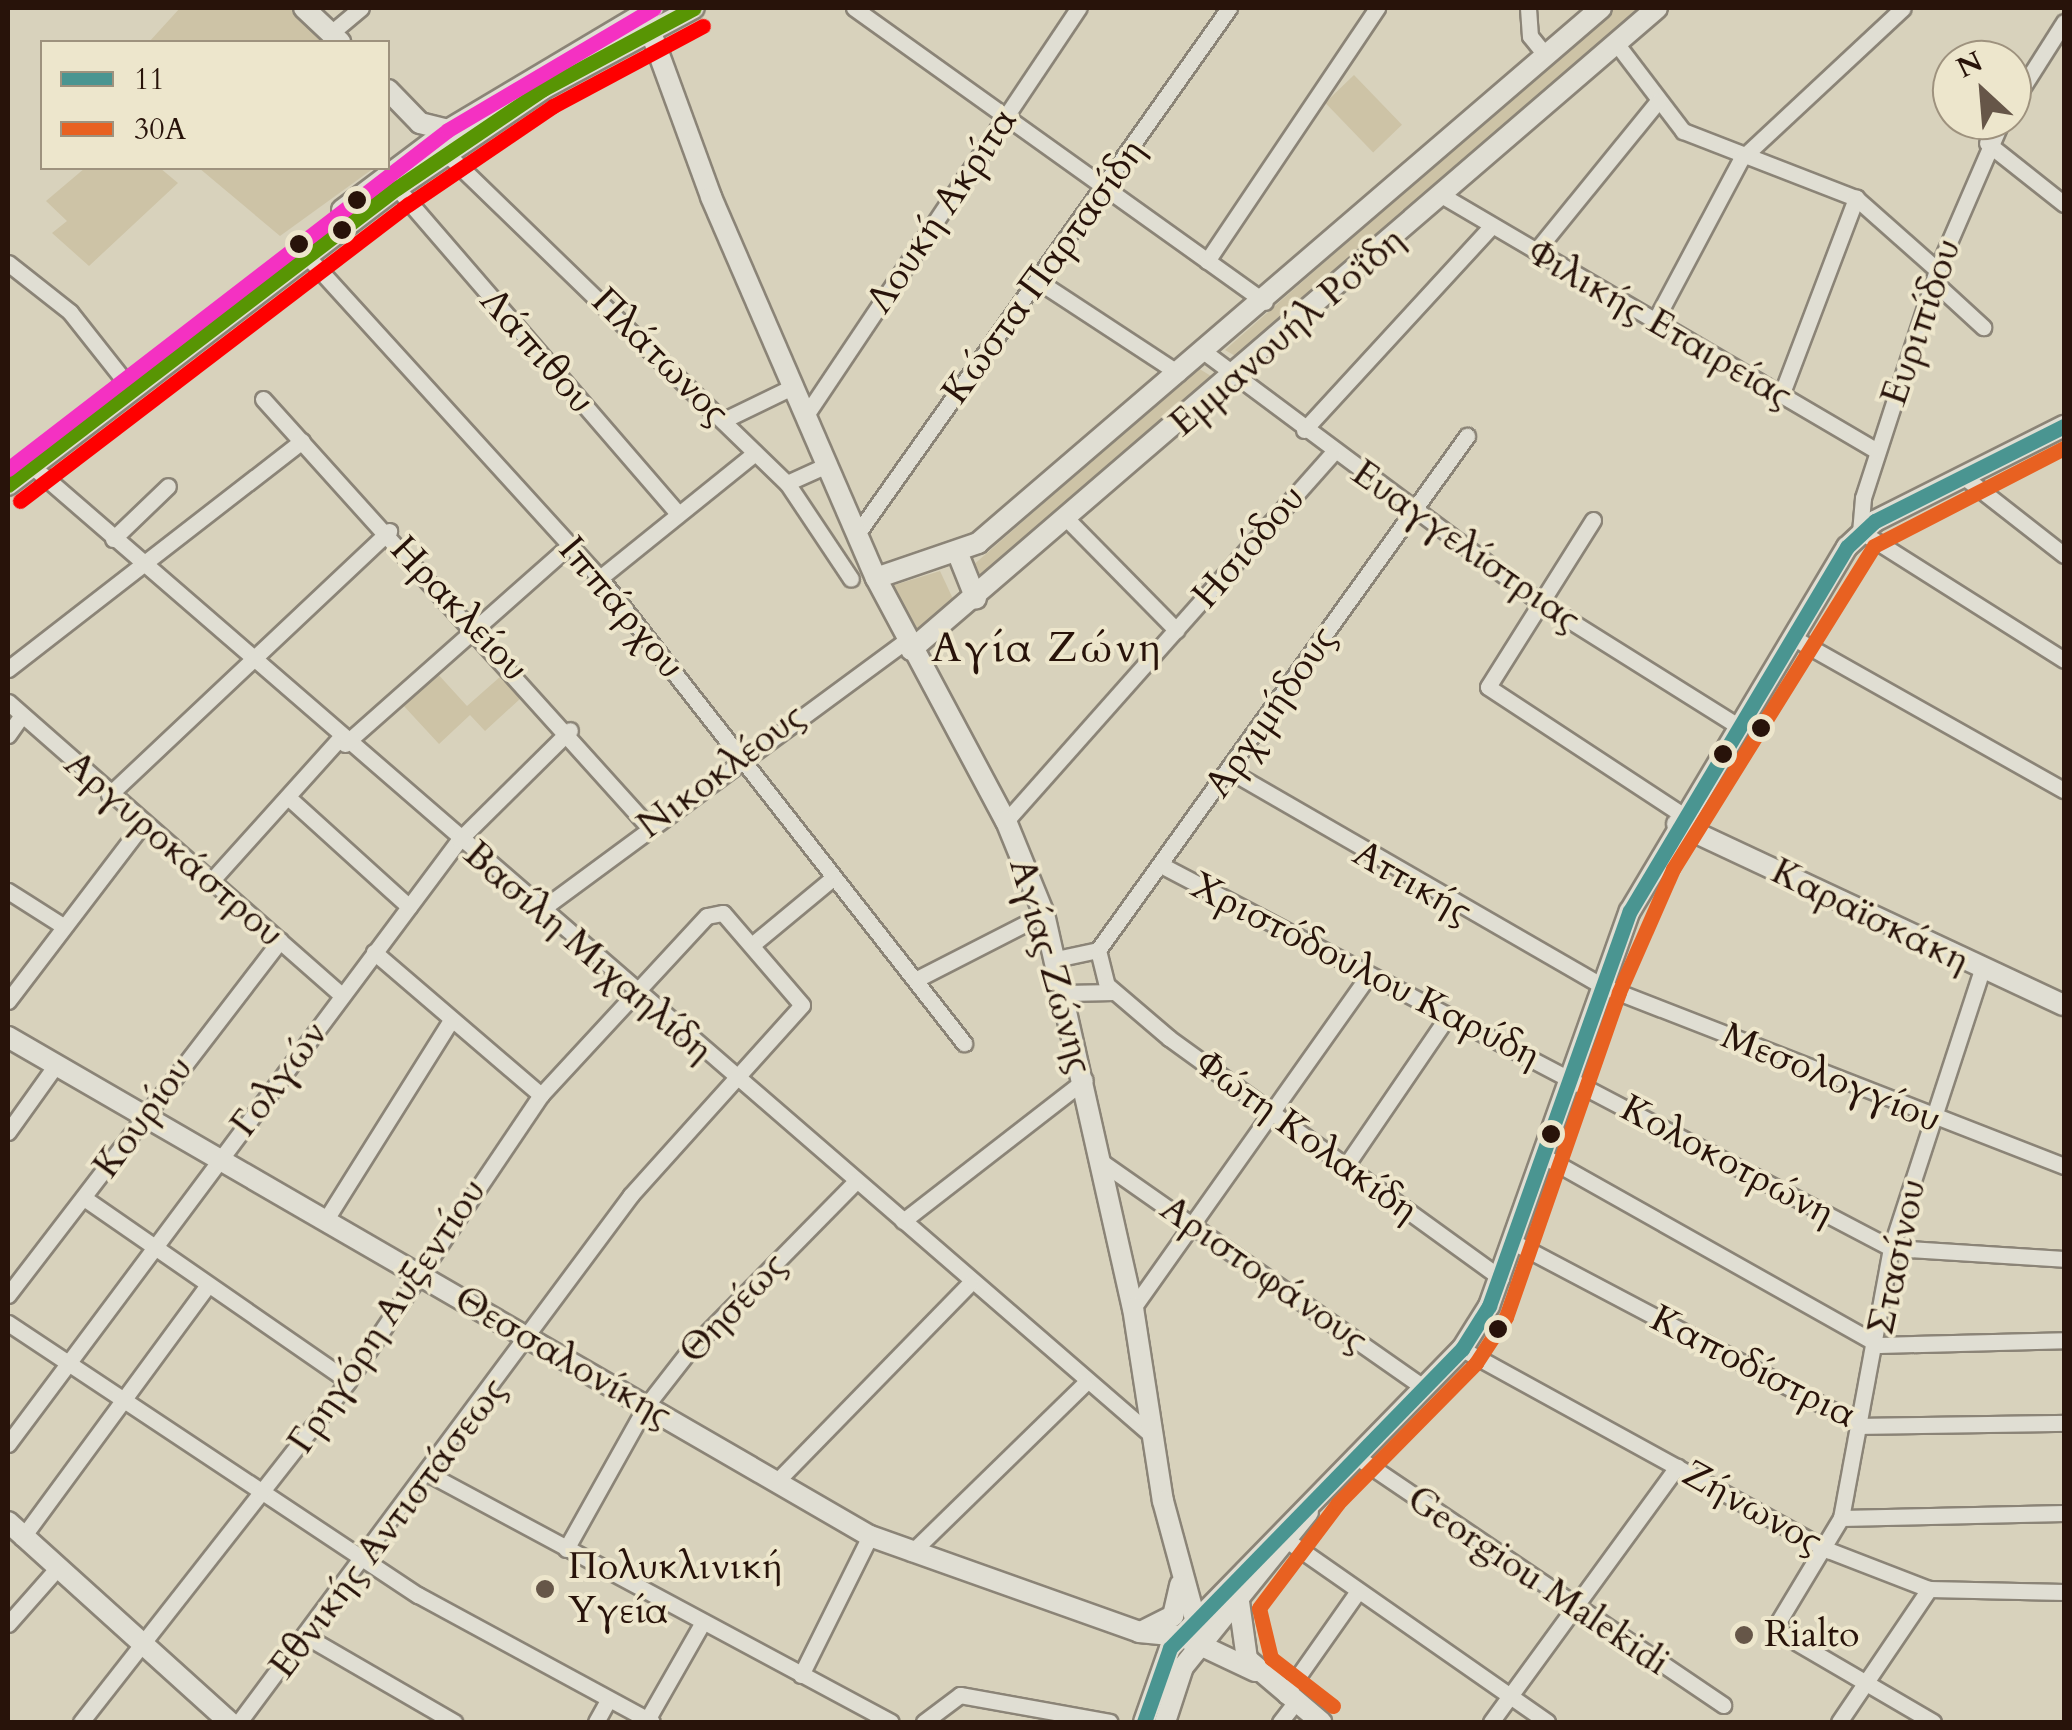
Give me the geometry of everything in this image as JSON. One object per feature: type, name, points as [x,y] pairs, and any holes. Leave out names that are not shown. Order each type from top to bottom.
[{"type":"main road","points":[[304,8],[336,38]]},
{"type":"main road","points":[[8,469],[448,130],[651,15],[694,8]]},
{"type":"main road","points":[[876,578],[958,554],[1265,302],[1601,8]]},
{"type":"main road","name":"Εμμανουήλ Ροΐδη","points":[[908,645],[976,599],[1236,378],[1657,8]]},
{"type":"main road","points":[[8,485],[305,254],[651,15]]},
{"type":"main road","name":"Αγίας Ζώνης","points":[[651,15],[723,220],[856,534],[908,645],[1006,821],[1044,914],[1086,1080],[1133,1308],[1148,1432],[1188,1628],[1208,1638]]},
{"type":"main road","points":[[390,92],[420,123],[448,130]]},
{"type":"main road","points":[[419,152],[420,123]]},
{"type":"main road","points":[[1165,1722],[1177,1676],[1208,1638],[1231,1596],[1354,1455],[1462,1349],[1517,1244],[1600,986],[1680,820],[1860,531],[1962,476],[2059,434]]},
{"type":"main road","points":[[958,554],[976,599]]},
{"type":"main road","name":"Καραϊσκάκη","points":[[1680,820],[1982,970],[2064,1005]]},
{"type":"main road","name":"Θεσσαλονίκης","points":[[8,1037],[870,1536],[1139,1632],[1188,1628]]},
{"type":"main road","points":[[1144,1722],[1161,1660],[1188,1628],[1231,1596],[1288,1541],[1323,1490]]},
{"type":"main road","points":[[8,1522],[54,1572],[228,1722]]},
{"type":"main road","points":[[1161,1660],[1139,1632],[1173,1616],[1180,1578],[1202,1596],[1231,1596]]},
{"type":"main road","points":[[1231,1596],[1251,1665]]},
{"type":"main road","points":[[1208,1638],[1251,1665],[1322,1722]]},
{"type":"street","points":[[336,38],[361,8]]},
{"type":"street","points":[[854,8],[1006,113],[1265,302]]},
{"type":"street","name":"Λουκή Ακρίτα","points":[[806,415],[1078,8]]},
{"type":"street","name":"Κώστα Παρτασίδη","points":[[856,534],[1106,188],[1228,8]]},
{"type":"street","points":[[1208,262],[1377,8]]},
{"type":"street","points":[[1528,8],[1530,36],[1546,56]]},
{"type":"street","points":[[1656,319],[1742,159],[1903,8]]},
{"type":"street","points":[[2032,72],[2064,22]]},
{"type":"street","points":[[1616,43],[1683,131],[1742,159],[1856,198],[1983,327]]},
{"type":"street","points":[[1536,251],[1658,101]]},
{"type":"street","name":"Ευριπίδου","points":[[1860,531],[1877,451],[1936,276],[1989,140]]},
{"type":"street","points":[[1987,143],[2064,204]]},
{"type":"street","name":"Πλάτωνος","points":[[448,156],[787,483],[851,579]]},
{"type":"street","name":"Λάπιθου","points":[[396,188],[678,514]]},
{"type":"street","name":"Φιλικής Εταιρείας","points":[[1443,196],[1490,228],[1656,319],[1877,451]]},
{"type":"street","points":[[1782,393],[1856,198]]},
{"type":"street","points":[[1304,430],[1490,228]]},
{"type":"street","name":"Ιππάρχου","points":[[305,254],[600,578],[742,753],[964,1044]]},
{"type":"street","points":[[8,263],[70,312],[123,380]]},
{"type":"street","points":[[1038,281],[1178,372]]},
{"type":"street","name":"Ευαγγελίστριας","points":[[1203,351],[1332,452],[1537,600],[1738,726]]},
{"type":"street","points":[[724,420],[794,386]]},
{"type":"street","name":"Ηρακλείου","points":[[263,399],[570,730],[648,825]]},
{"type":"street","name":"Αρχιμήδους","points":[[1098,950],[1468,436]]},
{"type":"street","points":[[8,668],[302,441]]},
{"type":"street","name":"Ησιόδου","points":[[1006,821],[1332,452]]},
{"type":"street","points":[[600,578],[755,453]]},
{"type":"street","points":[[787,483],[827,465]]},
{"type":"street","name":"Βασίλη Μιχαηλίδη","points":[[32,466],[342,742],[903,1221],[1084,1384],[1148,1432]]},
{"type":"street","points":[[1962,476],[2064,555]]},
{"type":"street","points":[[113,539],[168,486]]},
{"type":"street","points":[[1067,519],[1176,630]]},
{"type":"street","points":[[1593,520],[1537,600],[1488,687],[1680,820]]},
{"type":"street","points":[[1860,531],[2059,656],[2064,636]]},
{"type":"street","points":[[109,795],[388,532]]},
{"type":"street","points":[[213,879],[342,742],[569,546]]},
{"type":"street","points":[[1792,637],[2064,790]]},
{"type":"street","name":"Νικοκλέους","points":[[542,909],[742,753],[908,645]]},
{"type":"street","name":"Αργυροκάστρου","points":[[8,702],[109,795],[213,879],[342,995]]},
{"type":"street","points":[[8,735],[22,715]]},
{"type":"street","name":"Γολγών","points":[[8,1444],[458,840],[570,730]]},
{"type":"street","name":"Αττικής","points":[[1230,771],[1600,986]]},
{"type":"street","points":[[289,798],[409,907]]},
{"type":"street","points":[[8,1001],[60,924],[143,824]]},
{"type":"street","name":"Χριστόδουλου Καρύδη","points":[[1162,865],[1368,976],[1569,1076]]},
{"type":"street","points":[[752,944],[834,877]]},
{"type":"street","points":[[8,890],[60,924]]},
{"type":"street","name":"Γρηγόρη Αυξεντίου","points":[[81,1722],[144,1652],[348,1381],[424,1276],[542,1095],[632,990],[704,919],[719,911],[752,944]]},
{"type":"street","points":[[916,979],[1044,914]]},
{"type":"street","name":"Κουρίου","points":[[8,1296],[84,1198],[140,1114],[280,940]]},
{"type":"street","name":"Εθνικής Αντιστάσεως","points":[[240,1722],[309,1638],[631,1195],[732,1077],[800,1008],[794,986],[752,944]]},
{"type":"street","points":[[1056,959],[1098,950],[1114,992],[1065,993]]},
{"type":"street","points":[[374,952],[542,1095]]},
{"type":"street","name":"Στασίνου","points":[[1866,1682],[1774,1629],[1828,1550],[1841,1518],[1879,1345],[1891,1248],[1929,1118],[1982,970]]},
{"type":"street","points":[[1133,1308],[1368,976]]},
{"type":"street","name":"Μεσολογγίου","points":[[1600,986],[1929,1118],[2064,1166]]},
{"type":"street","name":"Φώτη Κολακίδη","points":[[1114,992],[1501,1278]]},
{"type":"street","points":[[1347,1164],[1448,1016]]},
{"type":"street","points":[[325,1220],[452,1020]]},
{"type":"street","points":[[8,1132],[55,1066]]},
{"type":"street","name":"Κολοκοτρώνη","points":[[1569,1076],[1891,1248],[2064,1258]]},
{"type":"street","points":[[903,1221],[1086,1080]]},
{"type":"street","points":[[1547,1158],[1879,1345],[2064,1340]]},
{"type":"street","name":"Αριστοφάνους","points":[[1103,1163],[1193,1222],[1424,1388]]},
{"type":"street","name":"Θησέως","points":[[566,1548],[646,1406],[855,1182]]},
{"type":"street","points":[[84,1198],[154,1251],[348,1381]]},
{"type":"street","name":"Καποδίστρια","points":[[1517,1244],[1862,1426],[2064,1423]]},
{"type":"street","points":[[776,1480],[969,1284]]},
{"type":"street","points":[[22,1538],[208,1286]]},
{"type":"street","points":[[8,1324],[363,1560],[649,1721],[703,1622]]},
{"type":"street","name":"Ζήνωνος","points":[[1462,1349],[1828,1550],[1929,1590],[2064,1592]]},
{"type":"street","points":[[912,1553],[1084,1384]]},
{"type":"street","name":"Georgiou Malekidi","points":[[1354,1455],[1572,1610],[1723,1704]]},
{"type":"street","points":[[1491,1722],[1676,1466]]},
{"type":"street","points":[[429,1474],[892,1722]]},
{"type":"street","points":[[1841,1518],[2064,1513]]},
{"type":"street","points":[[801,1674],[870,1536]]},
{"type":"street","points":[[1288,1541],[1356,1594],[1546,1722]]},
{"type":"street","points":[[8,1624],[54,1572]]},
{"type":"street","points":[[1839,1722],[1929,1590]]},
{"type":"street","points":[[1280,1722],[1290,1699],[1356,1594]]},
{"type":"street","points":[[309,1638],[454,1722]]},
{"type":"street","points":[[1866,1682],[1934,1722]]},
{"type":"street","points":[[924,1722],[960,1696],[1110,1722]]},
{"type":"street","points":[[596,1722],[608,1700]]},
{"type":"shaded area","points":[[180,8],[291,8],[325,40],[151,40]]},
{"type":"shaded area","points":[[1613,8],[1646,8],[1237,357],[1225,350]]},
{"type":"shaded area","points":[[1354,75],[1402,125],[1373,152],[1325,103]]},
{"type":"shaded area","points":[[83,170],[162,170],[178,183],[89,266],[52,233],[67,221],[46,201]]},
{"type":"shaded area","points":[[201,170],[371,170],[280,236]]},
{"type":"shaded area","points":[[1198,368],[1211,376],[1209,387],[1043,531],[979,576],[971,567]]},
{"type":"shaded area","points":[[940,571],[954,601],[913,632],[888,587]]},
{"type":"shaded area","points":[[436,672],[467,706],[501,676],[521,698],[485,731],[470,715],[439,744],[402,704]]},
{"type":"transit line","points":[[8,469],[448,130],[654,8]]},
{"type":"transit line","points":[[8,485],[397,188],[543,89],[694,8]]},
{"type":"transit line","points":[[20,501],[409,204],[553,106],[703,26]]},
{"type":"transit line","name":"11","points":[[1144,1722],[1170,1648],[1462,1349],[1489,1306],[1630,911],[1847,547],[1875,521],[2064,426]]},
{"type":"transit line","name":"30A","points":[[1333,1706],[1271,1658],[1259,1608],[1338,1503],[1476,1363],[1506,1317],[1619,992],[1673,869],[1874,546],[2064,448]]},
{"type":"place","name":"Πολυκλινική Υγεία","points":[[545,1589]]},
{"type":"place","name":"Rialto","points":[[1744,1635]]},
{"type":"district","name":"Αγία Ζώνη","points":[[1047,648]]}]
